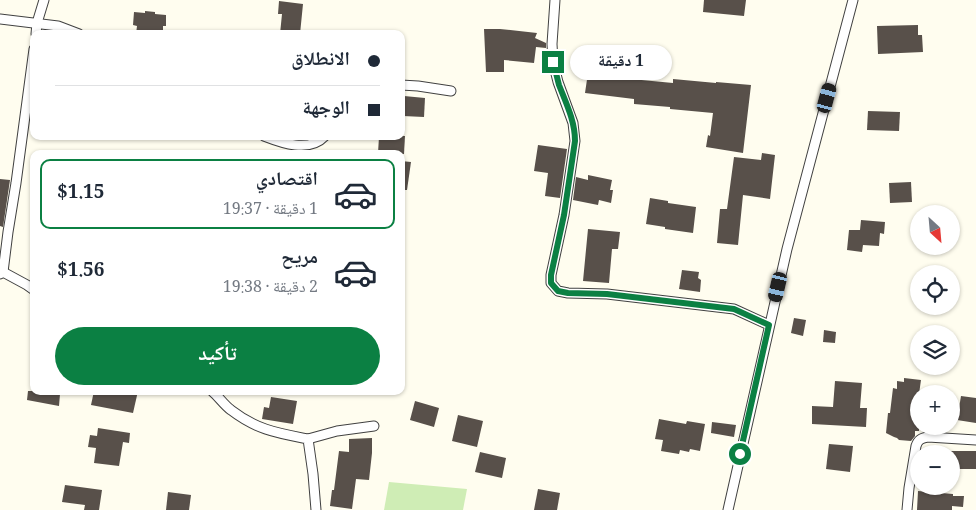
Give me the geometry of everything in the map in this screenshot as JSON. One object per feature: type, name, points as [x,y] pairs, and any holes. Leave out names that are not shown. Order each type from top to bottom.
[{"type":"street","points":[[36,30],[44,0]]},
{"type":"street","points":[[555,0],[552,44],[553,62],[573,124],[575,141],[566,206],[551,275],[551,283],[558,291],[568,293],[607,294],[734,309],[769,325]]},
{"type":"street","points":[[728,510],[787,249],[851,1]]},
{"type":"street","points":[[0,19],[58,26],[68,30]]},
{"type":"street","points":[[30,78],[16,183],[4,232],[1,273],[30,287]]},
{"type":"street","points":[[405,85],[451,91]]},
{"type":"street","points":[[274,140],[282,143],[307,146],[321,140]]},
{"type":"street","points":[[216,395],[229,409],[246,421],[262,428],[308,439],[338,431],[374,426]]},
{"type":"street","points":[[908,510],[909,488],[918,440],[922,438],[976,440]]},
{"type":"street","points":[[308,439],[316,510]]},
{"type":"green space","points":[[389,482],[467,489],[463,510],[384,510]]},
{"type":"building","points":[[704,0],[746,0],[744,16],[703,12]]},
{"type":"building","points":[[279,1],[303,4],[300,30],[280,30],[282,14],[278,14]]},
{"type":"building","points":[[145,11],[166,15],[166,26],[163,26],[163,30],[136,30],[137,26],[133,25],[134,12],[145,13]]},
{"type":"building","points":[[918,25],[918,35],[922,35],[923,52],[878,54],[877,26]]},
{"type":"building","points":[[484,29],[537,33],[535,38],[546,43],[546,48],[536,47],[534,63],[504,60],[504,72],[486,72]]},
{"type":"building","points":[[589,66],[632,71],[631,79],[673,83],[673,79],[751,85],[743,153],[706,147],[708,135],[710,136],[713,113],[634,104],[634,99],[585,93]]},
{"type":"building","points":[[405,96],[425,98],[424,117],[405,116]]},
{"type":"building","points":[[868,111],[900,112],[899,131],[867,130]]},
{"type":"building","points":[[379,140],[405,140],[404,150],[378,150]]},
{"type":"building","points":[[538,145],[567,149],[560,198],[545,196],[548,173],[534,171]]},
{"type":"building","points":[[762,153],[775,155],[770,199],[743,195],[738,245],[717,243],[720,209],[727,209],[734,157],[761,160]]},
{"type":"building","points":[[405,161],[411,162],[407,190],[405,190]]},
{"type":"building","points":[[588,175],[612,180],[610,190],[613,190],[611,203],[599,200],[598,205],[573,200],[576,177],[588,180]]},
{"type":"building","points":[[0,179],[10,180],[3,227],[0,226]]},
{"type":"building","points":[[911,182],[912,202],[890,203],[889,183]]},
{"type":"building","points":[[650,198],[696,207],[693,233],[646,224]]},
{"type":"building","points":[[861,220],[885,222],[884,234],[880,233],[879,246],[863,245],[862,252],[847,250],[849,230],[860,230]]},
{"type":"building","points":[[588,229],[620,232],[618,249],[612,249],[609,283],[583,281]]},
{"type":"building","points":[[682,270],[699,272],[698,278],[701,280],[700,292],[679,289]]},
{"type":"building","points":[[794,318],[806,320],[803,336],[791,333]]},
{"type":"building","points":[[824,330],[836,332],[835,343],[823,342]]},
{"type":"building","points":[[904,378],[921,380],[920,385],[910,385],[910,435],[915,435],[911,441],[899,440],[886,433],[893,388],[897,389],[897,381],[904,382]]},
{"type":"building","points":[[835,381],[862,383],[860,408],[867,408],[866,427],[812,424],[812,406],[833,407]]},
{"type":"building","points":[[28,391],[30,391],[30,395],[60,395],[59,406],[27,400]]},
{"type":"building","points":[[93,395],[137,395],[133,413],[91,405]]},
{"type":"building","points":[[961,396],[976,398],[976,423],[960,420]]},
{"type":"building","points":[[271,397],[297,401],[293,424],[262,419],[264,407],[269,408]]},
{"type":"building","points":[[415,401],[439,408],[434,427],[410,420]]},
{"type":"building","points":[[458,415],[483,421],[477,447],[452,441]]},
{"type":"building","points":[[659,419],[686,424],[687,421],[705,424],[700,451],[690,449],[689,452],[680,450],[679,454],[661,451],[663,440],[655,439]]},
{"type":"building","points":[[712,422],[736,425],[734,437],[711,433]]},
{"type":"building","points":[[98,428],[130,433],[129,443],[123,442],[119,466],[94,463],[96,448],[88,447],[90,435],[97,436]]},
{"type":"building","points":[[372,438],[369,480],[356,479],[352,509],[330,506],[339,451],[349,452],[349,439]]},
{"type":"building","points":[[829,444],[853,446],[850,472],[826,469]]},
{"type":"building","points":[[960,451],[976,451],[976,469],[960,469]]},
{"type":"building","points":[[480,452],[506,458],[502,478],[475,472]]},
{"type":"building","points":[[65,485],[102,490],[99,510],[84,510],[85,505],[62,502]]},
{"type":"building","points":[[538,489],[560,493],[557,510],[534,510]]},
{"type":"building","points":[[168,492],[191,495],[189,510],[166,510]]},
{"type":"building","points":[[918,495],[964,496],[963,507],[952,506],[952,510],[917,510]]},
{"type":"route","points":[[553,62],[573,124],[575,141],[567,198],[551,283],[558,291],[568,293],[607,294],[734,309],[769,325],[740,454]]}]
